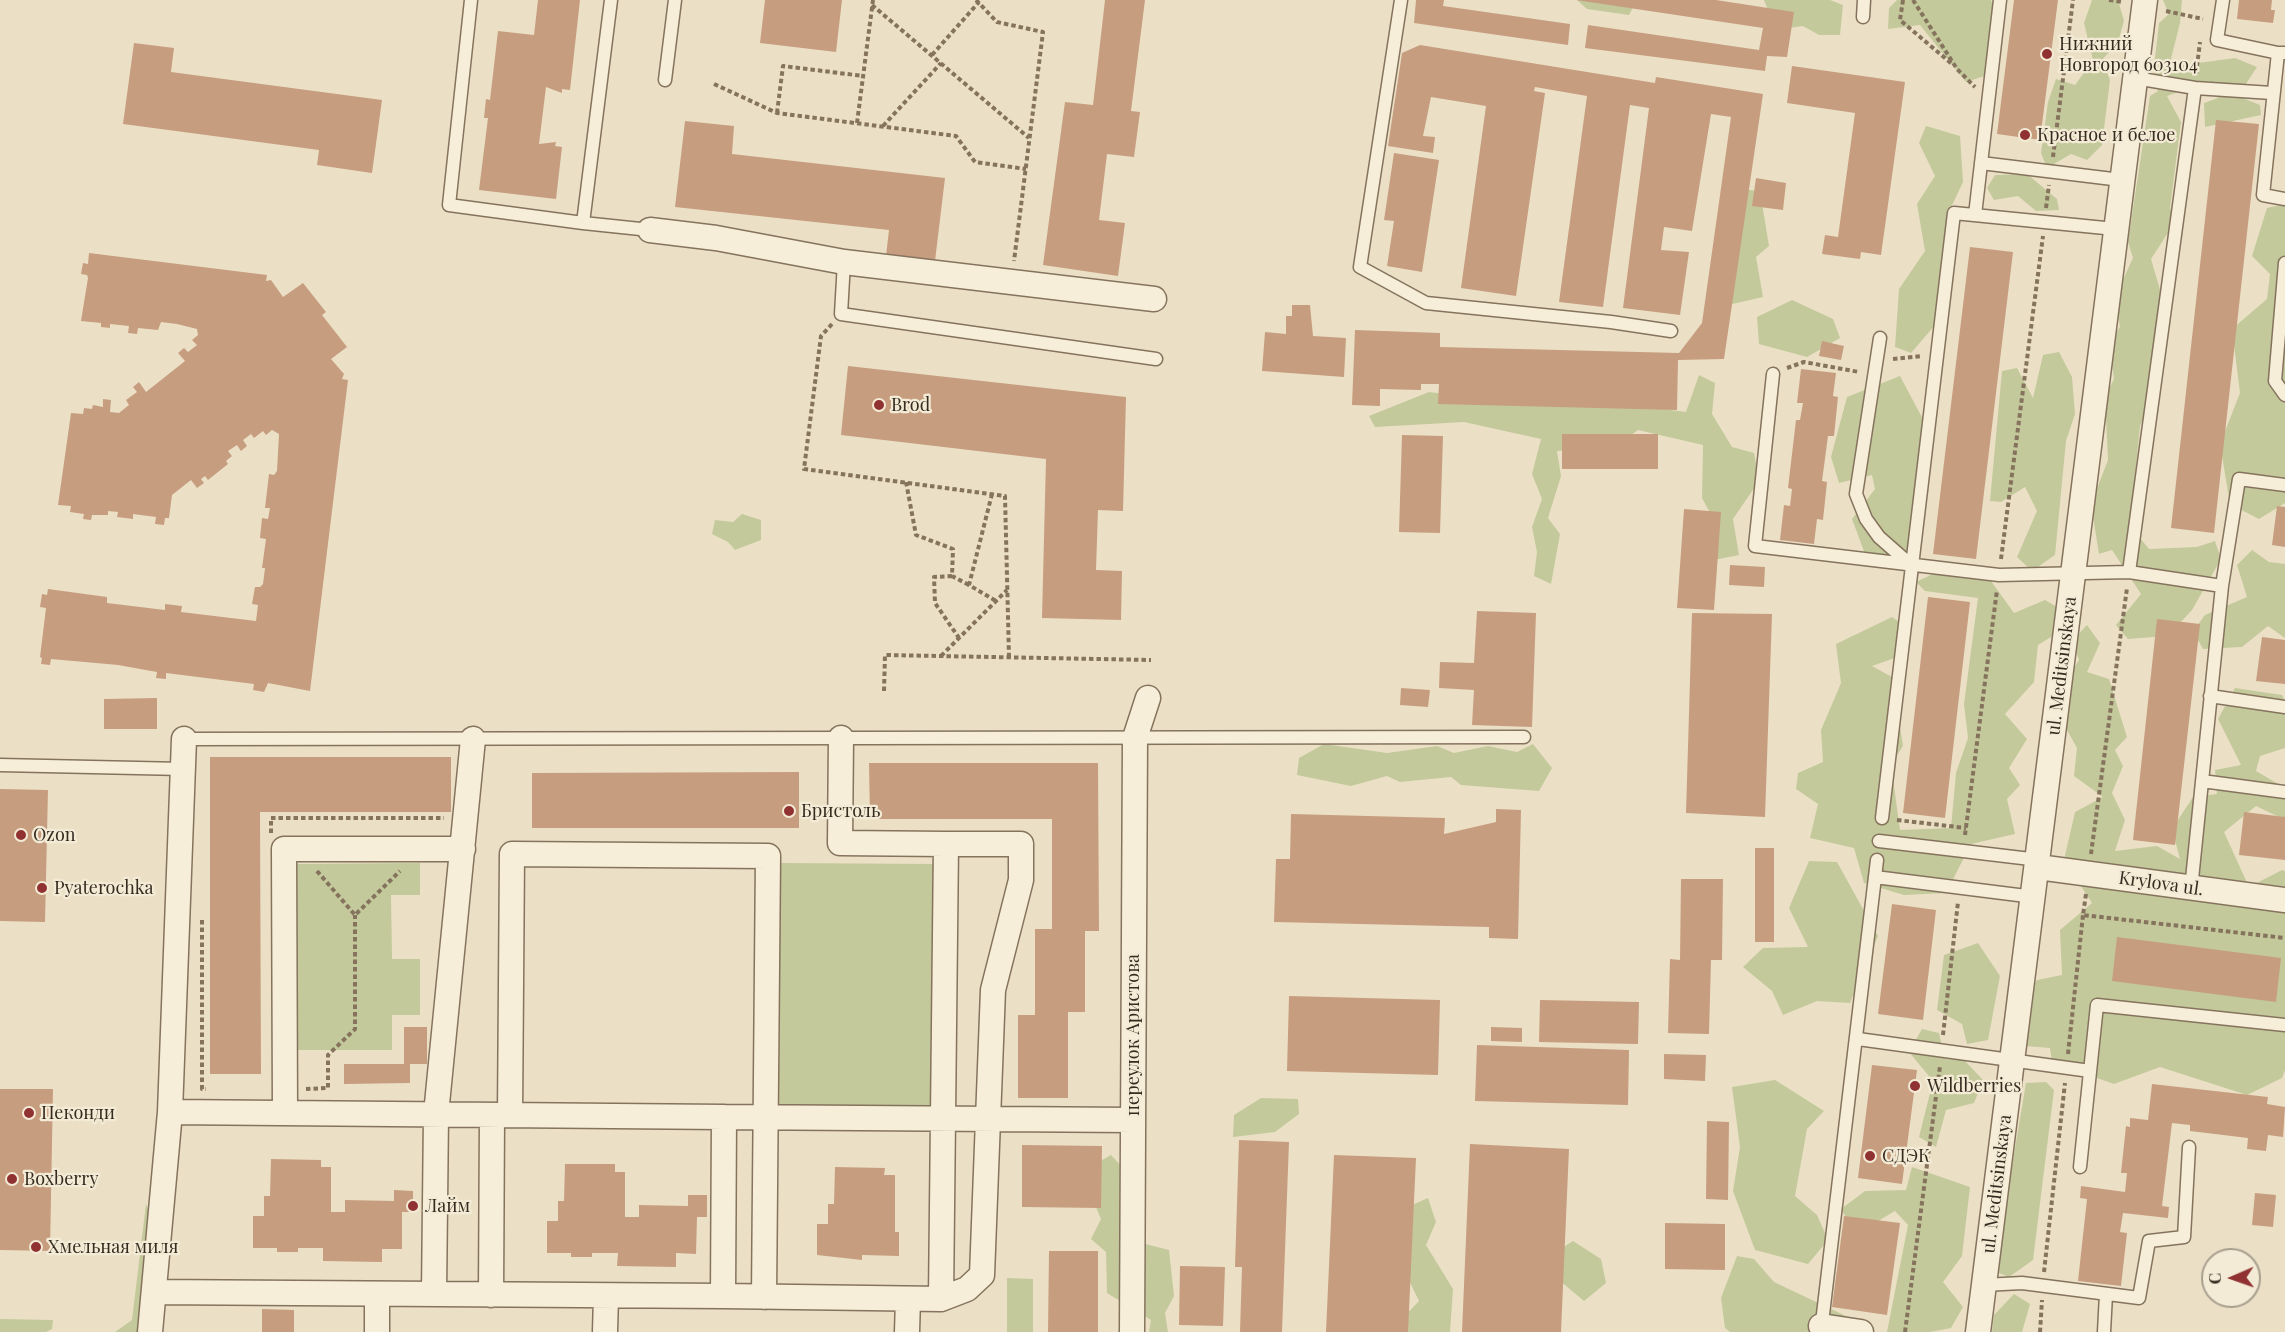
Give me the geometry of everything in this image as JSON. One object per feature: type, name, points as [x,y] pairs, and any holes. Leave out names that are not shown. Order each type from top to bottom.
[{"type":"street","name":"ul. Meditsinskaya","points":[[1978,1332],[2145,0]]},
{"type":"street","points":[[650,230],[716,238],[844,262],[1154,299]]},
{"type":"street","name":"переулок Аристова","points":[[1132,1332],[1135,738],[1148,698]]},
{"type":"street","points":[[154,1292],[941,1299],[967,1289],[982,1275],[993,990],[1021,880],[1021,844],[840,843],[841,738]]},
{"type":"street","points":[[150,1332],[170,1112],[184,739]]},
{"type":"street","points":[[434,1294],[436,1114],[473,739]]},
{"type":"street","points":[[941,1299],[946,844]]},
{"type":"street","points":[[285,1113],[284,849],[463,849]]},
{"type":"street","points":[[490,1295],[501,1115],[512,854],[547,854],[768,856],[764,1297]]},
{"type":"street","name":"Krylova ul.","points":[[2038,864],[2089,874],[2285,900]]},
{"type":"street","points":[[170,1112],[1133,1120]]},
{"type":"street","points":[[723,1296],[724,1117]]},
{"type":"street","points":[[377,1294],[377,1332]]},
{"type":"street","points":[[605,1332],[606,1296]]},
{"type":"street","points":[[907,1332],[908,1299]]},
{"type":"street","points":[[1821,1329],[1861,1332]]},
{"type":"lane","points":[[471,0],[449,205],[650,230]]},
{"type":"lane","points":[[583,223],[611,0]]},
{"type":"lane","points":[[665,80],[675,0]]},
{"type":"lane","points":[[1401,0],[1360,267],[1426,303],[1611,322],[1671,331]]},
{"type":"lane","points":[[1863,17],[1864,0]]},
{"type":"lane","points":[[1975,215],[2000,0]]},
{"type":"lane","points":[[2223,0],[2217,40],[2281,53],[2272,93],[2263,195],[2285,199]]},
{"type":"lane","points":[[2135,78],[2195,88],[2272,93]]},
{"type":"lane","points":[[2129,572],[2195,88]]},
{"type":"lane","points":[[1982,163],[2121,180]]},
{"type":"lane","points":[[1882,818],[1954,213],[2115,229]]},
{"type":"lane","points":[[844,262],[841,314],[1156,359]]},
{"type":"lane","points":[[2285,263],[2275,381],[2285,394]]},
{"type":"lane","points":[[1880,338],[1856,494],[1866,519],[1873,528],[1912,566]]},
{"type":"lane","points":[[1773,374],[1755,546],[1912,566],[1999,574],[2129,572],[2222,586]]},
{"type":"lane","points":[[2191,888],[2222,586],[2239,479],[2285,485]]},
{"type":"lane","points":[[2210,696],[2285,707]]},
{"type":"lane","points":[[184,739],[1524,737]]},
{"type":"lane","points":[[0,765],[183,770]]},
{"type":"lane","points":[[2202,781],[2285,792]]},
{"type":"lane","points":[[1879,841],[1963,850],[2038,864]]},
{"type":"lane","points":[[1821,1329],[1858,1039],[1877,860]]},
{"type":"lane","points":[[1875,877],[2034,897]]},
{"type":"lane","points":[[2080,1167],[2097,1005],[2285,1025]]},
{"type":"lane","points":[[1858,1039],[2090,1071]]},
{"type":"lane","points":[[1984,1285],[2022,1283],[2139,1298],[2149,1241],[2184,1237],[2189,1147]]},
{"type":"lane","points":[[2104,1332],[2106,1294]]},
{"type":"path","points":[[1903,0],[1900,20],[1989,100]]},
{"type":"path","points":[[1913,0],[1957,69]]},
{"type":"path","points":[[1963,850],[2073,0]]},
{"type":"path","points":[[932,55],[977,1],[997,22],[1043,32],[1012,282]]},
{"type":"path","points":[[872,2],[1030,139]]},
{"type":"path","points":[[857,123],[872,2]]},
{"type":"path","points":[[883,126],[941,63]]},
{"type":"path","points":[[777,113],[783,66],[863,76]]},
{"type":"path","points":[[714,84],[777,113],[956,136],[975,162],[1026,169]]},
{"type":"path","points":[[841,314],[821,336],[804,469],[1005,496],[1009,657]]},
{"type":"path","points":[[1773,374],[1804,362],[1869,374],[1885,359],[1907,358]]},
{"type":"path","points":[[906,482],[916,535],[953,549],[952,576]]},
{"type":"path","points":[[969,585],[992,494]]},
{"type":"path","points":[[2040,1332],[2083,915],[2129,572]]},
{"type":"path","points":[[959,638],[935,603],[934,577],[952,576],[996,602]]},
{"type":"path","points":[[940,656],[1007,590]]},
{"type":"path","points":[[884,691],[885,655],[1151,660]]},
{"type":"path","points":[[1882,818],[1966,828]]},
{"type":"path","points":[[1905,1332],[1941,1052],[1959,888]]},
{"type":"path","points":[[284,1089],[328,1088],[328,1055],[355,1029],[355,915]]},
{"type":"path","points":[[2083,915],[2285,938]]},
{"type":"green space","points":[[1577,0],[1637,0],[1629,15],[1587,9]]},
{"type":"green space","points":[[1764,0],[1830,0],[1843,5],[1840,35],[1819,35],[1803,26],[1776,30]]},
{"type":"green space","points":[[1897,0],[1991,0],[2001,31],[1997,72],[1966,82],[1920,25],[1888,29],[1889,8]]},
{"type":"green space","points":[[2092,0],[2118,0],[2124,21],[2118,42],[2102,60],[2110,80],[2102,145],[2087,160],[2071,154],[2047,168],[2041,153],[2048,102],[2056,79],[2075,85],[2093,60],[2084,23]]},
{"type":"green space","points":[[2163,0],[2182,0],[2180,23],[2169,67],[2235,58],[2257,67],[2238,96],[2260,105],[2261,115],[2205,127],[2204,103],[2218,98],[2209,81],[2167,96],[2181,122],[2170,208],[2175,222],[2151,259],[2163,300],[2164,367],[2140,426],[2130,526],[2149,549],[2197,547],[2215,541],[2221,559],[2192,610],[2168,636],[2128,639],[2116,625],[2141,594],[2112,550],[2099,554],[2091,504],[2108,460],[2105,397],[2114,379],[2109,342],[2120,327],[2115,297],[2133,258],[2128,242],[2150,96],[2158,91],[2154,67],[2159,23],[2169,14]]},
{"type":"green space","points":[[1926,126],[1960,136],[1963,182],[1948,214],[1955,257],[1941,275],[1948,310],[1911,353],[1895,347],[1899,289],[1925,251],[1917,204],[1935,176],[1919,143]]},
{"type":"green space","points":[[2027,174],[2057,199],[2059,210],[2036,211],[2018,196],[1994,200],[1987,188],[1995,175]]},
{"type":"green space","points":[[1738,189],[1760,191],[1769,246],[1756,257],[1763,297],[1719,307]]},
{"type":"green space","points":[[2285,204],[2285,503],[2259,519],[2230,504],[2220,444],[2240,393],[2232,329],[2267,299],[2270,274],[2252,256],[2267,208]]},
{"type":"green space","points":[[1792,300],[1833,319],[1840,338],[1807,357],[1759,344],[1757,317]]},
{"type":"green space","points":[[2059,352],[2072,377],[2075,414],[2066,441],[2055,555],[2032,571],[2017,557],[2037,511],[2025,487],[2001,502],[1990,501],[2002,371],[2017,368],[2033,398],[2043,355]]},
{"type":"green space","points":[[1699,375],[1715,383],[1712,414],[1732,447],[1754,453],[1759,481],[1733,519],[1739,555],[1714,560],[1715,522],[1702,498],[1703,445],[1638,430],[1615,447],[1557,451],[1561,476],[1548,518],[1560,534],[1551,584],[1534,576],[1537,552],[1532,527],[1542,499],[1532,474],[1541,439],[1464,422],[1375,427],[1369,416],[1429,392],[1524,403],[1570,397],[1686,412]]},
{"type":"green space","points":[[1900,376],[1934,440],[1914,484],[1921,536],[1902,556],[1865,554],[1852,519],[1875,489],[1872,475],[1839,483],[1831,457],[1847,397]]},
{"type":"green space","points":[[742,514],[761,520],[761,540],[735,550],[728,542],[712,534],[715,520],[733,522]]},
{"type":"green space","points":[[2252,550],[2269,562],[2285,564],[2285,638],[2268,626],[2242,647],[2203,649],[2193,631],[2205,615],[2247,597],[2237,565]]},
{"type":"green space","points":[[1933,574],[1991,581],[2014,613],[2045,600],[2064,611],[2059,632],[2038,645],[2034,682],[2005,714],[2027,739],[2009,768],[2020,785],[2007,799],[2015,834],[1971,844],[1946,893],[1904,895],[1864,883],[1854,848],[1810,838],[1818,804],[1796,789],[1798,773],[1823,762],[1821,730],[1841,683],[1836,644],[1892,617],[1911,630],[1906,654],[1872,666],[1892,677],[1903,746],[1891,764],[1900,830],[1951,828],[1956,773],[1968,738],[1964,704],[1978,598],[1925,591],[1916,582]]},
{"type":"green space","points":[[2087,625],[2100,643],[2087,672],[2109,679],[2127,737],[2115,750],[2123,766],[2112,793],[2125,820],[2115,851],[2157,846],[2180,859],[2172,829],[2193,797],[2217,794],[2215,770],[2241,765],[2218,719],[2235,688],[2282,695],[2285,701],[2285,748],[2260,756],[2256,771],[2285,788],[2285,820],[2256,806],[2224,832],[2249,887],[2282,870],[2285,871],[2285,1070],[2282,1078],[2247,1095],[2160,1067],[2114,1084],[2074,1070],[2053,1069],[2050,1048],[2026,1046],[2029,992],[2037,980],[2062,975],[2060,930],[2092,903],[2064,860],[2075,812],[2103,797],[2074,776],[2077,748],[2063,723],[2070,674],[2079,660],[2072,641]]},
{"type":"green space","points":[[1324,744],[1387,753],[1437,746],[1454,753],[1488,746],[1517,752],[1533,744],[1552,768],[1539,791],[1461,785],[1451,777],[1400,782],[1387,776],[1351,786],[1297,775],[1299,758]]},
{"type":"green space","points":[[1809,861],[1837,862],[1878,936],[1850,1003],[1817,1001],[1783,1015],[1772,991],[1743,967],[1763,948],[1808,947],[1789,908]]},
{"type":"green space","points":[[420,863],[420,895],[391,895],[392,959],[420,959],[420,1015],[392,1015],[392,1050],[295,1050],[295,864]]},
{"type":"green space","points":[[779,863],[938,864],[936,1109],[777,1107]]},
{"type":"green space","points":[[1978,943],[2000,976],[1988,1040],[1967,1044],[1962,1024],[1937,1010],[1944,955]]},
{"type":"green space","points":[[1922,1029],[1939,1033],[1945,1059],[1964,1060],[1983,1080],[1974,1103],[1946,1110],[1936,1147],[1919,1137],[1933,1081],[1909,1052]]},
{"type":"green space","points":[[1775,1080],[1824,1111],[1807,1129],[1795,1196],[1817,1215],[1828,1240],[1808,1264],[1755,1250],[1733,1191],[1740,1147],[1732,1087]]},
{"type":"green space","points":[[2046,1082],[2054,1090],[2033,1260],[2009,1277],[1999,1273],[2001,1232],[2026,1083]]},
{"type":"green space","points":[[1261,1098],[1298,1099],[1299,1114],[1275,1132],[1233,1137],[1234,1115]]},
{"type":"green space","points":[[1111,1155],[1133,1179],[1129,1240],[1169,1250],[1174,1296],[1165,1313],[1168,1332],[1149,1332],[1151,1320],[1107,1293],[1106,1252],[1091,1239],[1101,1219],[1081,1172]]},
{"type":"green space","points":[[1912,1167],[1970,1187],[1962,1256],[1943,1282],[1963,1307],[1951,1328],[1930,1332],[1887,1332],[1908,1225],[1895,1211],[1856,1234],[1841,1209],[1865,1191],[1906,1190]]},
{"type":"green space","points":[[1428,1198],[1436,1222],[1426,1245],[1453,1289],[1450,1332],[1394,1332],[1394,1327],[1419,1301],[1399,1260],[1403,1209]]},
{"type":"green space","points":[[146,1204],[154,1223],[146,1240],[141,1332],[115,1332],[132,1320]]},
{"type":"green space","points":[[1573,1241],[1601,1259],[1606,1283],[1584,1301],[1553,1275],[1554,1253]]},
{"type":"green space","points":[[1737,1256],[1754,1259],[1774,1282],[1848,1317],[1853,1332],[1730,1332],[1725,1328],[1721,1298]]},
{"type":"green space","points":[[1007,1278],[1033,1279],[1033,1332],[1007,1332]]},
{"type":"green space","points":[[2014,1294],[2030,1304],[2022,1332],[1992,1332],[1994,1315]]},
{"type":"green space","points":[[0,1319],[53,1320],[52,1329],[46,1332],[0,1332]]},
{"type":"building","points":[[538,0],[580,0],[570,90],[562,89],[562,93],[546,87],[539,144],[556,142],[555,146],[562,147],[556,199],[479,190],[488,118],[484,118],[486,99],[490,100],[498,31],[534,35]]},
{"type":"building","points":[[765,0],[842,0],[836,52],[760,43]]},
{"type":"building","points":[[1105,0],[1145,0],[1131,111],[1140,112],[1134,157],[1107,154],[1099,220],[1125,223],[1118,276],[1043,265],[1065,102],[1093,105]]},
{"type":"building","points":[[1416,0],[1444,0],[1443,6],[1570,24],[1568,45],[1414,23]]},
{"type":"building","points":[[1576,0],[1716,0],[1794,12],[1787,57],[1767,56],[1765,71],[1585,48],[1588,25],[1759,50],[1763,28]]},
{"type":"building","points":[[2014,0],[2058,0],[2040,140],[1997,134]]},
{"type":"building","points":[[2239,0],[2272,0],[2271,10],[2275,10],[2273,23],[2237,19]]},
{"type":"building","points":[[134,43],[174,48],[171,72],[382,100],[372,173],[317,165],[319,150],[123,124]]},
{"type":"building","points":[[1420,45],[1655,83],[1656,77],[1763,94],[1724,359],[1678,360],[1677,410],[1438,404],[1439,384],[1421,384],[1421,390],[1380,389],[1380,406],[1352,405],[1355,330],[1440,333],[1440,347],[1679,353],[1702,323],[1731,117],[1711,114],[1692,231],[1664,227],[1661,250],[1689,252],[1680,315],[1623,308],[1649,108],[1630,105],[1603,307],[1559,302],[1587,96],[1535,87],[1534,91],[1545,93],[1516,296],[1461,288],[1486,106],[1431,97],[1423,136],[1435,137],[1433,153],[1388,146],[1402,53]]},
{"type":"building","points":[[1792,66],[1905,82],[1881,255],[1861,252],[1860,259],[1822,254],[1825,235],[1838,237],[1855,113],[1787,103]]},
{"type":"building","points":[[2216,120],[2259,124],[2214,533],[2171,528]]},
{"type":"building","points":[[685,121],[734,126],[732,154],[945,178],[935,261],[886,256],[889,230],[675,207]]},
{"type":"building","points":[[1394,153],[1439,160],[1422,272],[1387,266],[1394,221],[1384,220]]},
{"type":"building","points":[[1756,178],[1786,183],[1783,210],[1752,206]]},
{"type":"building","points":[[1970,247],[2013,252],[1976,559],[1933,554]]},
{"type":"building","points":[[89,253],[267,275],[266,281],[271,280],[283,297],[303,283],[326,312],[322,315],[347,347],[331,359],[344,374],[342,379],[348,380],[310,691],[268,683],[264,692],[253,690],[254,684],[166,673],[166,679],[156,678],[157,672],[118,665],[51,659],[50,665],[41,664],[46,608],[40,607],[42,594],[47,595],[48,589],[107,597],[107,603],[165,610],[165,604],[182,606],[181,612],[256,621],[258,605],[252,604],[255,587],[263,584],[265,568],[262,568],[266,539],[260,538],[262,518],[268,519],[270,508],[265,508],[269,474],[274,475],[277,471],[279,434],[272,430],[266,435],[263,431],[254,438],[251,434],[243,440],[247,446],[241,451],[237,445],[228,451],[232,456],[226,461],[228,464],[208,480],[205,476],[201,479],[204,483],[197,488],[191,480],[172,495],[169,518],[165,518],[164,525],[155,524],[156,517],[133,514],[133,519],[117,517],[118,512],[108,511],[108,515],[92,515],[91,520],[83,519],[84,514],[70,512],[71,506],[58,505],[71,413],[83,414],[84,408],[92,409],[93,405],[103,407],[103,399],[111,400],[110,412],[119,413],[129,405],[126,400],[137,392],[133,387],[139,382],[146,392],[185,361],[178,353],[184,348],[188,352],[197,345],[192,340],[198,335],[197,329],[177,324],[161,322],[158,330],[138,328],[137,334],[128,333],[129,326],[110,324],[110,328],[101,327],[101,323],[81,321],[88,278],[87,275],[81,274],[83,263],[88,264]]},
{"type":"building","points":[[1292,305],[1310,305],[1313,336],[1346,338],[1344,377],[1262,371],[1265,332],[1286,334],[1286,316],[1292,316]]},
{"type":"building","points":[[1822,341],[1844,346],[1841,360],[1819,356]]},
{"type":"building","points":[[848,366],[1126,397],[1123,511],[1098,510],[1096,570],[1122,571],[1121,620],[1042,618],[1046,459],[841,435]]},
{"type":"building","points":[[1801,369],[1836,373],[1833,396],[1838,397],[1834,436],[1828,436],[1822,481],[1827,482],[1823,520],[1817,519],[1814,544],[1780,540],[1784,505],[1790,506],[1792,489],[1788,488],[1796,420],[1800,420],[1803,403],[1797,403]]},
{"type":"building","points":[[1562,434],[1658,434],[1658,469],[1562,469]]},
{"type":"building","points":[[1402,435],[1443,436],[1440,533],[1399,532]]},
{"type":"building","points":[[2277,506],[2285,507],[2285,547],[2272,545]]},
{"type":"building","points":[[1684,509],[1721,512],[1714,610],[1677,608]]},
{"type":"building","points":[[1730,565],[1765,567],[1764,587],[1729,585]]},
{"type":"building","points":[[1928,597],[1970,602],[1945,818],[1903,813]]},
{"type":"building","points":[[1477,611],[1536,613],[1532,727],[1472,725],[1474,690],[1439,688],[1440,662],[1474,663]]},
{"type":"building","points":[[1692,613],[1772,614],[1765,817],[1686,813]]},
{"type":"building","points":[[2157,619],[2200,624],[2175,845],[2133,840]]},
{"type":"building","points":[[2262,637],[2285,640],[2285,684],[2256,681]]},
{"type":"building","points":[[1401,688],[1430,690],[1428,707],[1400,705]]},
{"type":"building","points":[[157,698],[157,729],[104,729],[104,699]]},
{"type":"building","points":[[210,757],[451,757],[451,812],[260,812],[261,1074],[210,1074]]},
{"type":"building","points":[[869,763],[1098,763],[1099,931],[1085,931],[1085,1012],[1068,1012],[1068,1098],[1018,1098],[1018,1015],[1035,1015],[1035,929],[1052,929],[1052,819],[870,819]]},
{"type":"building","points":[[799,772],[799,828],[532,828],[532,773]]},
{"type":"building","points":[[0,789],[48,790],[45,922],[0,921]]},
{"type":"building","points":[[1496,809],[1521,810],[1518,939],[1489,938],[1489,927],[1274,922],[1276,859],[1290,859],[1291,814],[1445,818],[1444,834],[1496,822]]},
{"type":"building","points":[[2244,812],[2285,817],[2285,860],[2239,855]]},
{"type":"building","points":[[1755,848],[1774,848],[1774,942],[1755,942]]},
{"type":"building","points":[[1681,879],[1723,879],[1722,960],[1711,960],[1709,1034],[1668,1033],[1670,959],[1680,960]]},
{"type":"building","points":[[1892,904],[1936,910],[1923,1020],[1878,1014]]},
{"type":"building","points":[[2117,937],[2281,958],[2276,1002],[2112,981]]},
{"type":"building","points":[[1289,996],[1440,1000],[1438,1075],[1287,1071]]},
{"type":"building","points":[[1540,1000],[1639,1002],[1638,1044],[1539,1042]]},
{"type":"building","points":[[404,1027],[427,1027],[427,1064],[410,1064],[410,1083],[344,1084],[344,1064],[404,1064]]},
{"type":"building","points":[[1491,1027],[1522,1028],[1522,1042],[1491,1041]]},
{"type":"building","points":[[1477,1045],[1629,1050],[1628,1105],[1475,1101]]},
{"type":"building","points":[[1664,1054],[1706,1055],[1705,1081],[1664,1079]]},
{"type":"building","points":[[1872,1065],[1917,1070],[1902,1184],[1858,1178]]},
{"type":"building","points":[[2152,1084],[2268,1097],[2267,1104],[2285,1107],[2283,1137],[2268,1135],[2266,1151],[2247,1149],[2248,1138],[2190,1131],[2190,1125],[2172,1123],[2162,1206],[2169,1207],[2168,1218],[2123,1213],[2120,1232],[2127,1233],[2121,1286],[2078,1281],[2087,1199],[2080,1198],[2081,1186],[2125,1192],[2127,1173],[2121,1173],[2126,1126],[2130,1127],[2130,1118],[2148,1120]]},
{"type":"building","points":[[0,1089],[53,1089],[50,1251],[0,1250]]},
{"type":"building","points":[[1707,1121],[1729,1122],[1728,1200],[1706,1199]]},
{"type":"building","points":[[1239,1140],[1289,1142],[1282,1332],[1240,1332],[1242,1267],[1235,1267]]},
{"type":"building","points":[[1470,1144],[1569,1149],[1561,1332],[1462,1332]]},
{"type":"building","points":[[1022,1145],[1102,1146],[1101,1208],[1022,1207]]},
{"type":"building","points":[[1334,1155],[1416,1158],[1408,1332],[1326,1332]]},
{"type":"building","points":[[271,1159],[321,1160],[321,1167],[331,1167],[331,1212],[345,1212],[345,1200],[394,1201],[394,1190],[413,1191],[413,1212],[402,1212],[402,1249],[382,1249],[382,1262],[323,1261],[323,1248],[298,1248],[298,1252],[277,1252],[277,1248],[253,1248],[253,1216],[264,1216],[264,1196],[270,1196]]},
{"type":"building","points":[[565,1164],[615,1164],[615,1172],[625,1172],[625,1217],[639,1217],[639,1205],[688,1206],[688,1195],[707,1195],[707,1217],[697,1217],[696,1254],[676,1253],[676,1267],[617,1266],[618,1253],[592,1253],[592,1257],[571,1257],[571,1253],[547,1253],[547,1221],[558,1221],[558,1201],[564,1201]]},
{"type":"building","points":[[835,1167],[885,1168],[884,1175],[895,1175],[895,1232],[899,1232],[899,1256],[862,1255],[862,1260],[817,1255],[817,1224],[828,1224],[828,1204],[834,1204]]},
{"type":"building","points":[[2255,1193],[2276,1195],[2273,1227],[2252,1225]]},
{"type":"building","points":[[1844,1216],[1900,1223],[1887,1315],[1832,1307]]},
{"type":"building","points":[[1665,1223],[1725,1224],[1725,1270],[1665,1269]]},
{"type":"building","points":[[1049,1251],[1098,1251],[1098,1332],[1048,1332]]},
{"type":"building","points":[[1180,1266],[1225,1267],[1223,1326],[1179,1325]]},
{"type":"building","points":[[262,1309],[294,1310],[294,1332],[262,1332]]},
{"type":"place","name":"Нижний Новгород 603104","points":[[2047,54]]},
{"type":"place","name":"Красное и белое","points":[[2025,135]]},
{"type":"place","name":"Brod","points":[[879,405]]},
{"type":"place","name":"Бристоль","points":[[789,811]]},
{"type":"place","name":"Ozon","points":[[21,835]]},
{"type":"place","name":"Pyaterochka","points":[[42,888]]},
{"type":"place","name":"Wildberries","points":[[1915,1086]]},
{"type":"place","name":"Пеконди","points":[[29,1113]]},
{"type":"place","name":"СДЭК","points":[[1870,1156]]},
{"type":"place","name":"Boxberry","points":[[12,1179]]},
{"type":"place","name":"Лайм","points":[[413,1206]]},
{"type":"place","name":"Хмельная миля","points":[[36,1247]]}]
